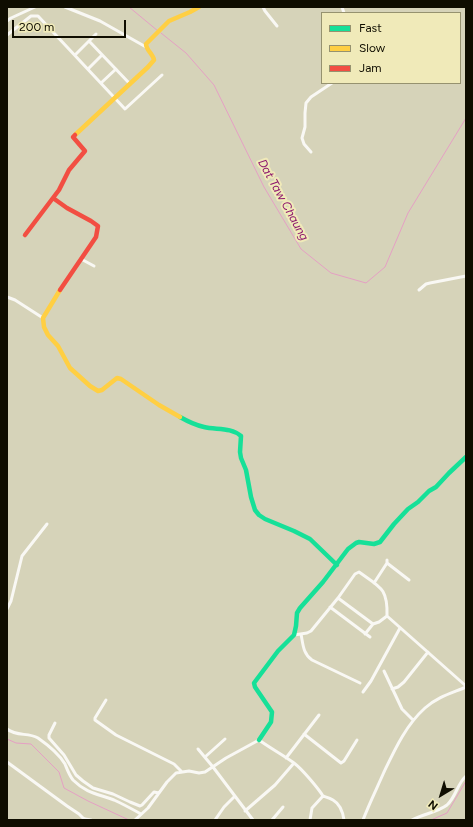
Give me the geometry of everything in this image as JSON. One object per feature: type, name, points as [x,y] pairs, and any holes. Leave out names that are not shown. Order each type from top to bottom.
[{"type":"street","points":[[7,21],[35,7]]},
{"type":"street","points":[[25,235],[53,198],[63,183],[66,174],[85,151],[73,137],[154,60],[154,56],[146,48],[100,21],[65,7]]},
{"type":"street","points":[[146,48],[146,44],[169,21],[198,7]]},
{"type":"street","points":[[263,7],[264,11],[277,26]]},
{"type":"street","points":[[7,35],[31,16],[38,16],[125,109],[162,75]]},
{"type":"street","points":[[74,55],[96,34]]},
{"type":"street","points":[[89,41],[130,84]]},
{"type":"street","points":[[88,69],[102,55]]},
{"type":"street","points":[[101,83],[116,69]]},
{"type":"street","points":[[312,152],[304,144],[302,138],[305,127],[306,103],[311,97],[330,84]]},
{"type":"street","points":[[53,198],[67,208],[91,220],[98,226],[98,233],[96,237],[63,284],[43,318],[44,326],[48,335],[58,346],[70,368],[90,386],[98,391],[102,390],[117,378],[124,381],[157,404],[201,427],[234,431],[238,433],[241,436],[241,458],[246,468],[248,485],[256,511],[265,519],[310,539],[337,565]]},
{"type":"street","points":[[81,259],[94,266]]},
{"type":"street","points":[[419,290],[426,284],[466,276]]},
{"type":"street","points":[[7,297],[15,300],[43,318]]},
{"type":"street","points":[[135,819],[148,808],[171,777],[176,773],[189,771],[199,773],[205,772],[246,746],[259,740],[271,722],[272,712],[255,687],[254,683],[278,651],[294,635],[296,631],[297,613],[300,608],[337,565],[348,549],[359,542],[374,544],[380,542],[408,509],[436,487],[466,456]]},
{"type":"street","points":[[7,609],[12,600],[22,556],[47,524]]},
{"type":"street","points":[[374,583],[387,562],[409,580]]},
{"type":"street","points":[[294,635],[311,631],[357,572],[382,589],[387,606],[386,616],[380,622],[373,624],[365,634]]},
{"type":"street","points":[[338,598],[373,624]]},
{"type":"street","points":[[330,607],[370,637]]},
{"type":"street","points":[[363,820],[394,751],[413,720],[434,701],[466,687],[386,616]]},
{"type":"street","points":[[363,692],[371,681],[400,628]]},
{"type":"street","points":[[301,634],[304,651],[308,657],[360,683]]},
{"type":"street","points":[[392,689],[398,687],[404,682],[428,652]]},
{"type":"street","points":[[384,672],[402,709],[413,720]]},
{"type":"street","points":[[106,700],[94,718],[95,720],[116,735],[174,764],[182,772]]},
{"type":"street","points":[[286,758],[319,716]]},
{"type":"street","points":[[55,723],[48,738],[64,755],[76,775],[93,788],[113,794],[140,806],[154,792],[159,793]]},
{"type":"street","points":[[7,730],[14,734],[31,735],[37,738],[62,760],[70,777],[82,788],[141,814]]},
{"type":"street","points":[[304,734],[341,763],[344,761],[357,740]]},
{"type":"street","points":[[205,757],[225,739]]},
{"type":"street","points":[[259,740],[294,763],[323,796],[333,800],[340,807],[344,820]]},
{"type":"street","points":[[198,749],[214,767],[253,820]]},
{"type":"street","points":[[7,762],[83,818],[91,820]]},
{"type":"street","points":[[245,811],[275,785],[294,763]]},
{"type":"street","points":[[412,820],[446,805],[452,800],[461,782],[466,776]]},
{"type":"street","points":[[215,820],[234,796]]},
{"type":"street","points":[[310,820],[312,808],[323,796]]},
{"type":"street","points":[[272,820],[283,807]]},
{"type":"waterway","name":"Dat Taw Chaung","points":[[129,7],[158,31]]},
{"type":"waterway","name":"Dat Taw Chaung","points":[[161,33],[186,53],[214,85],[264,187],[301,249],[331,273],[366,283],[385,267],[408,213],[466,118]]},
{"type":"waterway","points":[[7,739],[16,743],[31,744],[59,772],[64,788],[129,820]]},
{"type":"waterway","points":[[431,820],[447,813],[466,781]]},
{"type":"traffic: fast","points":[[180,417],[197,425],[233,431],[241,436],[241,458],[246,470],[255,510],[265,519],[310,539],[337,565]]},
{"type":"traffic: fast","points":[[259,740],[271,722],[272,712],[255,687],[254,683],[278,651],[294,635],[297,613],[300,608],[323,582],[348,549],[359,542],[374,544],[380,542],[408,509],[436,487],[466,457]]},
{"type":"traffic: slow","points":[[75,135],[154,60],[146,44],[169,21],[199,7]]},
{"type":"traffic: slow","points":[[60,290],[43,318],[44,327],[48,335],[58,346],[70,368],[90,386],[98,391],[102,390],[117,378],[121,379],[159,405],[180,417]]},
{"type":"traffic: jam","points":[[25,235],[59,190],[69,170],[85,151],[73,137],[75,135]]},
{"type":"traffic: jam","points":[[53,198],[98,226],[96,237],[60,290]]}]
